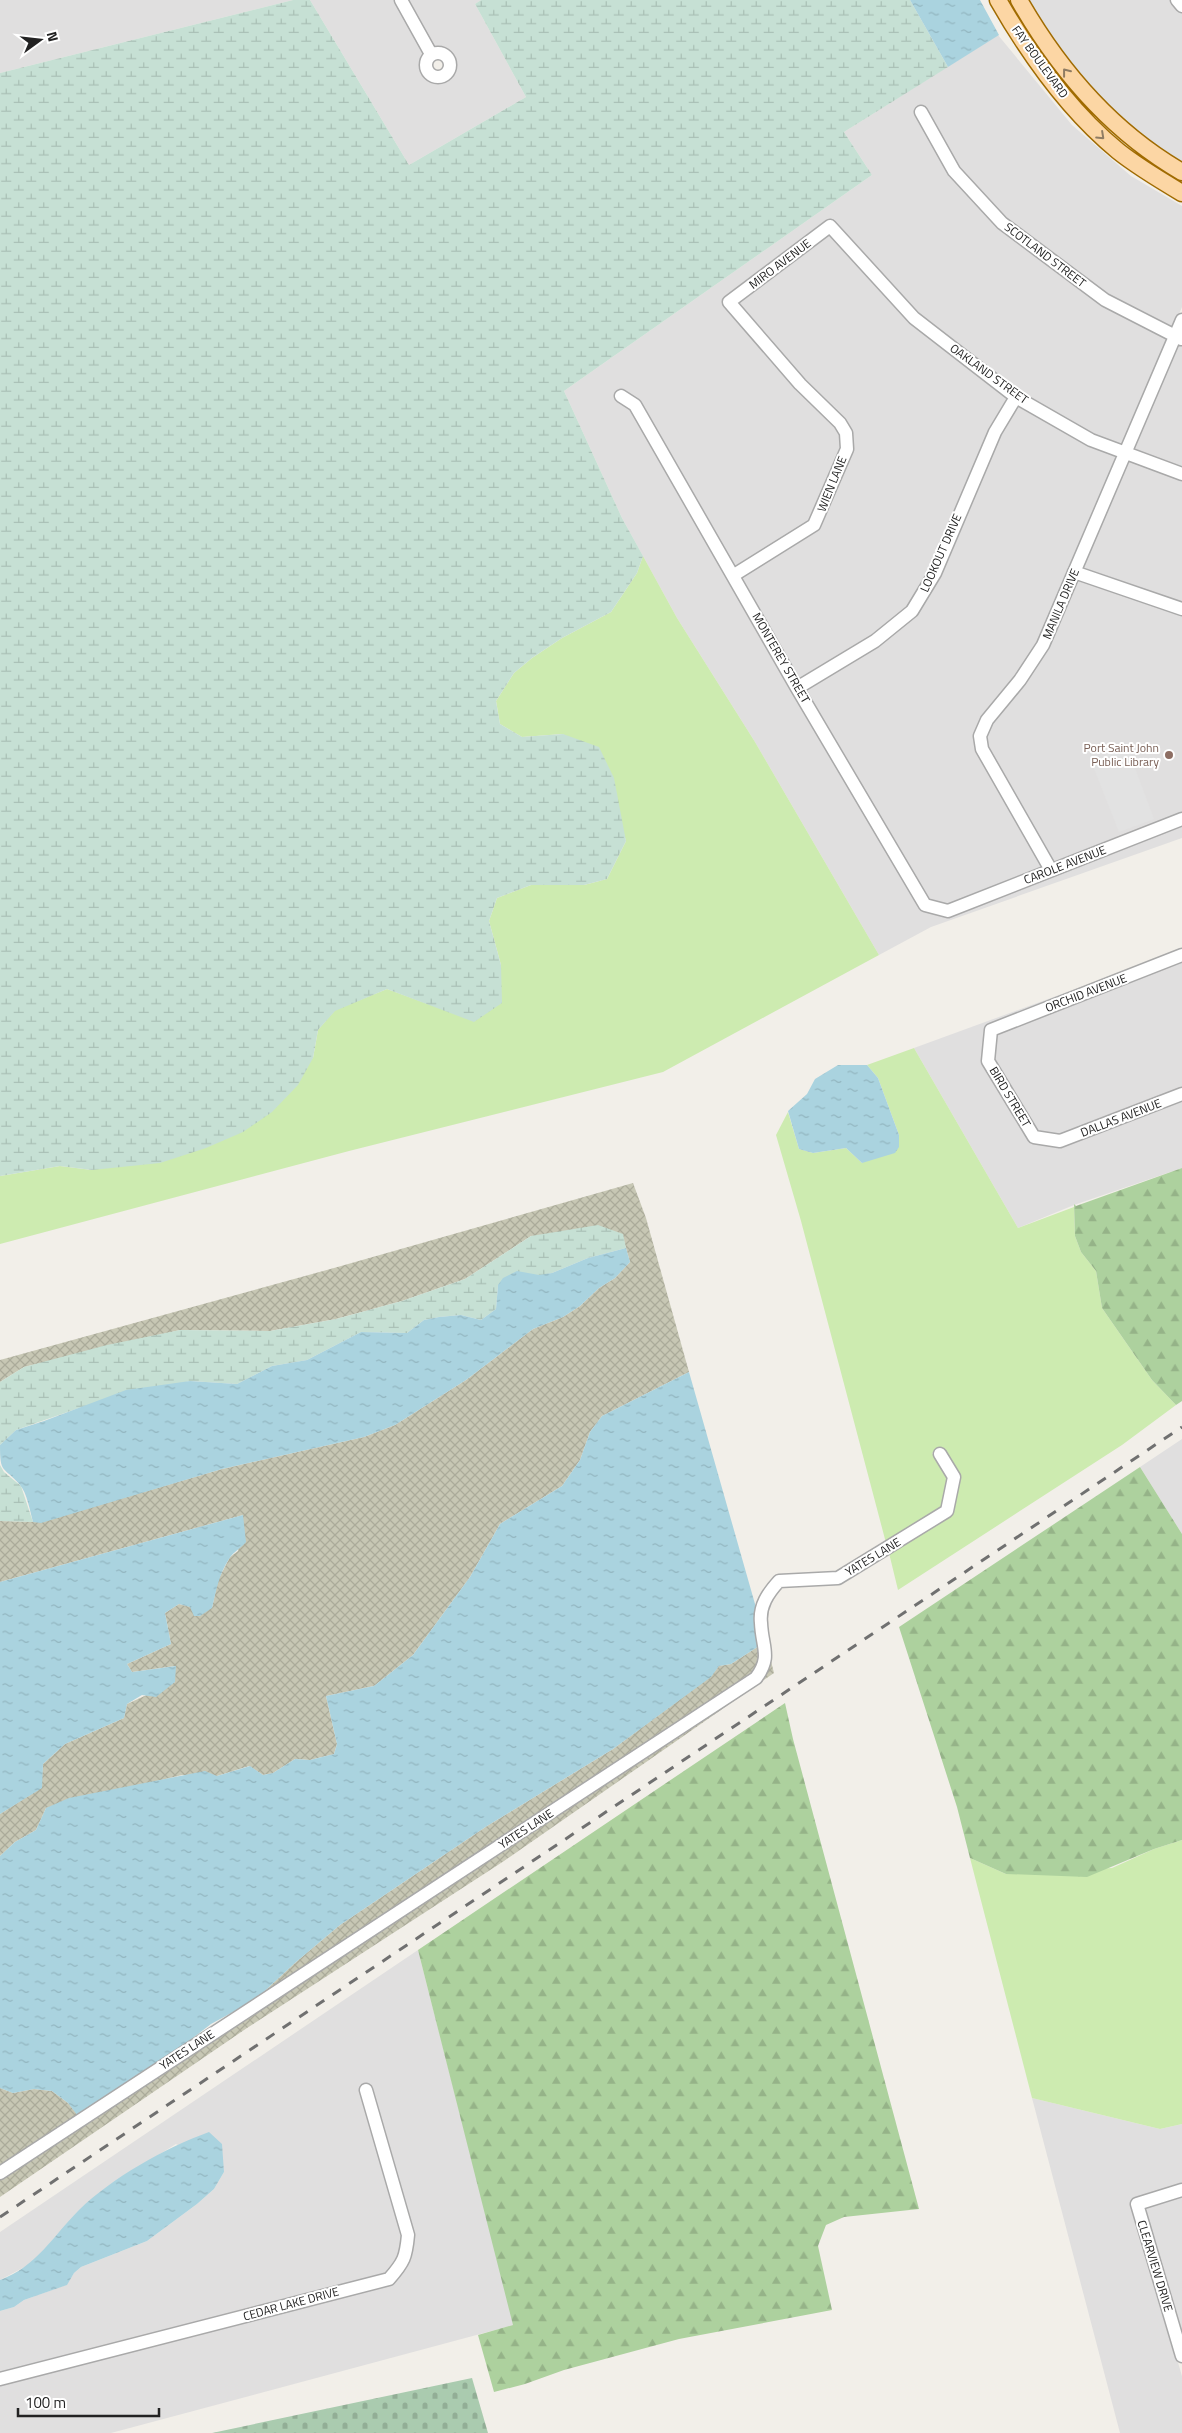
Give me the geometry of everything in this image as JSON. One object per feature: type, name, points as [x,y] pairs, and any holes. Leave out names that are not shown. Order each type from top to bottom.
[{"type":"main road","name":"FAY BOULEVARD","points":[[998,0],[1049,79],[1082,117],[1118,151],[1182,193]]},
{"type":"main road","name":"FAY BOULEVARD","points":[[1019,0],[1050,51],[1095,104],[1147,150],[1182,172]]},
{"type":"street","points":[[401,0],[431,54]]},
{"type":"street","points":[[1177,0],[1182,6]]},
{"type":"street","points":[[1082,117],[1095,104]]},
{"type":"street","name":"SCOTLAND STREET","points":[[922,112],[954,171],[1002,223],[1105,300],[1178,338]]},
{"type":"street","name":"MIRO AVENUE","points":[[729,302],[830,226]]},
{"type":"street","name":"OAKLAND STREET","points":[[830,226],[914,318],[1016,397],[1091,440],[1182,474]]},
{"type":"street","name":"WIEN LANE","points":[[729,302],[787,370],[840,423],[846,434],[847,449],[814,525],[734,575]]},
{"type":"street","name":"MANILA DRIVE","points":[[1051,870],[982,749],[980,736],[987,720],[1020,680],[1043,645],[1126,452],[1178,338],[1182,320]]},
{"type":"street","name":"MONTEREY STREET","points":[[621,396],[635,405],[797,688],[925,905],[948,910]]},
{"type":"street","name":"LOOKOUT DRIVE","points":[[797,688],[875,641],[912,611],[935,573],[995,432],[1016,397]]},
{"type":"street","points":[[1074,572],[1182,609]]},
{"type":"street","name":"CAROLE AVENUE","points":[[948,910],[1182,819]]},
{"type":"street","name":"ORCHID AVENUE","points":[[991,1030],[1182,956]]},
{"type":"street","name":"BIRD STREET","points":[[991,1030],[988,1061],[1034,1137],[1060,1141]]},
{"type":"street","name":"DALLAS AVENUE","points":[[1060,1141],[1182,1094]]},
{"type":"street","name":"YATES LANE","points":[[0,2173],[756,1678],[764,1667],[766,1655],[760,1622],[763,1606],[768,1594],[779,1581],[838,1578],[947,1511],[954,1477],[940,1454]]},
{"type":"street","name":"CEDAR LAKE DRIVE","points":[[0,2379],[389,2278],[402,2263],[406,2255],[408,2234],[366,2090]]},
{"type":"street","name":"CLEARVIEW DRIVE","points":[[1182,2190],[1137,2204],[1182,2356]]},
{"type":"shaded area","points":[[0,0],[293,0],[0,73]]},
{"type":"shaded area","points":[[310,0],[395,0],[425,53],[420,64],[423,75],[437,82],[445,80],[452,75],[456,66],[455,59],[447,50],[434,48],[407,0],[481,0],[475,4],[526,97],[409,165]]},
{"type":"shaded area","points":[[1029,0],[1170,0],[1182,14],[1182,164],[1142,138],[1106,107],[1051,39]]},
{"type":"shaded area","points":[[998,35],[1072,125],[1131,176],[1182,206],[1182,307],[1172,330],[1108,295],[1006,220],[959,168],[924,105],[914,110],[949,173],[1101,303],[1168,339],[1123,446],[1094,435],[1019,393],[918,314],[831,219],[722,302],[757,345],[836,426],[841,435],[841,448],[810,522],[736,568],[639,402],[620,389],[613,397],[630,408],[920,907],[945,917],[1182,824],[1182,838],[931,927],[879,955],[755,742],[677,618],[622,518],[564,391],[872,175],[844,132]]},
{"type":"shaded area","points":[[829,233],[1009,398],[990,430],[930,572],[908,608],[893,623],[800,681],[741,577],[818,528],[852,450],[804,380],[737,303]]},
{"type":"shaded area","points":[[1177,343],[1182,345],[1182,469],[1133,450]]},
{"type":"shaded area","points":[[1017,403],[1119,455],[1038,643],[975,734],[1043,868],[948,905],[929,901],[805,690],[878,645],[917,613],[940,575],[1000,433]]},
{"type":"shaded area","points":[[1129,459],[1182,480],[1182,604],[1081,570]]},
{"type":"shaded area","points":[[1077,579],[1182,614],[1182,814],[1054,864],[988,748],[985,736],[991,722]]},
{"type":"shaded area","points":[[1127,747],[1154,819],[1119,832],[1091,761]]},
{"type":"shaded area","points":[[1182,950],[986,1025],[984,1028],[983,1061],[1029,1139],[1057,1148],[1064,1147],[1064,1145],[1182,1100],[1182,1168],[1074,1205],[1018,1228],[914,1048]]},
{"type":"shaded area","points":[[1182,961],[1182,1089],[1059,1136],[1038,1133],[994,1059],[996,1034]]},
{"type":"shaded area","points":[[633,1183],[646,1218],[689,1372],[602,1416],[590,1432],[580,1460],[562,1486],[500,1524],[470,1577],[413,1655],[374,1686],[326,1696],[337,1744],[334,1754],[310,1760],[295,1759],[273,1773],[263,1775],[249,1766],[217,1776],[182,1775],[46,1808],[36,1830],[15,1842],[0,1856],[0,1814],[41,1788],[43,1764],[65,1744],[124,1718],[127,1704],[175,1682],[175,1666],[132,1672],[127,1664],[171,1644],[165,1613],[179,1604],[190,1607],[212,1608],[218,1580],[230,1557],[238,1551],[243,1515],[0,1582],[0,1521],[41,1522],[222,1469],[364,1437],[395,1425],[466,1380],[533,1329],[563,1317],[580,1306],[599,1288],[615,1278],[630,1262],[622,1234],[531,1236],[465,1279],[402,1301],[336,1319],[270,1331],[180,1330],[24,1367],[0,1382],[0,1360]]},
{"type":"shaded area","points":[[1182,1439],[1182,1534],[1140,1467]]},
{"type":"shaded area","points":[[759,1646],[761,1655],[752,1675],[255,2000],[340,1925],[487,1826],[613,1749],[710,1677],[719,1666],[731,1664]]},
{"type":"shaded area","points":[[771,1661],[774,1673],[504,1861],[247,2028],[0,2197],[0,2179],[759,1682],[768,1670]]},
{"type":"shaded area","points":[[418,1950],[514,2325],[111,2433],[0,2433],[0,2384],[393,2281],[408,2264],[411,2255],[413,2233],[369,2084],[359,2087],[402,2235],[400,2254],[386,2274],[0,2374],[0,2311],[66,2285],[74,2273],[81,2267],[147,2241],[214,2189],[224,2172],[176,2144],[115,2182],[80,2210],[32,2263],[0,2280],[0,2232]]},
{"type":"shaded area","points":[[0,2088],[13,2093],[34,2089],[52,2091],[68,2103],[78,2115],[0,2167]]},
{"type":"shaded area","points":[[1032,2098],[1160,2129],[1182,2124],[1182,2185],[1130,2201],[1182,2376],[1182,2433],[1120,2433]]},
{"type":"shaded area","points":[[1182,2195],[1182,2337],[1143,2207]]},
{"type":"green space","points":[[293,0],[310,0],[409,165],[526,97],[475,4],[481,0],[910,0],[948,67],[844,132],[872,175],[564,391],[622,518],[643,556],[637,573],[611,612],[562,638],[532,658],[514,673],[496,701],[500,724],[522,737],[563,734],[599,747],[614,778],[626,841],[607,879],[584,885],[531,885],[497,898],[489,921],[501,965],[502,1003],[474,1022],[387,989],[335,1011],[318,1030],[313,1058],[298,1085],[272,1112],[243,1132],[206,1148],[160,1163],[92,1170],[60,1166],[0,1176],[0,73]]},
{"type":"green space","points":[[643,556],[677,618],[755,742],[879,955],[663,1072],[349,1151],[0,1244],[0,1176],[60,1166],[92,1170],[313,1058],[318,1030],[335,1010],[387,989],[428,1004],[501,965],[489,921],[497,898],[531,885],[584,885],[607,879],[626,841],[619,816],[563,734],[522,737],[500,724],[496,701],[514,673],[532,658],[562,638],[611,612],[637,573]]},
{"type":"green space","points":[[914,1048],[1018,1228],[1074,1207],[1075,1236],[1081,1252],[1096,1271],[1102,1308],[1152,1380],[1176,1405],[1122,1445],[898,1590],[889,1553],[950,1515],[958,1475],[942,1448],[932,1453],[948,1478],[942,1508],[886,1543],[801,1221],[776,1135],[788,1112],[799,1149],[813,1153],[846,1148],[862,1163],[899,1135],[878,1078],[867,1065]]},
{"type":"green space","points":[[1182,1168],[1182,1401],[1176,1405],[1152,1380],[1102,1308],[1096,1271],[1081,1252],[1075,1236],[1074,1204],[1076,1206]]},
{"type":"green space","points":[[598,1225],[623,1234],[626,1248],[588,1258],[552,1273],[498,1285],[496,1309],[481,1320],[461,1315],[439,1317],[424,1320],[407,1333],[361,1332],[307,1360],[272,1366],[237,1384],[190,1381],[79,1408],[16,1430],[0,1445],[0,1382],[24,1367],[107,1345],[180,1330],[270,1331],[336,1319],[402,1301],[465,1279],[531,1236]]},
{"type":"green space","points":[[0,1465],[4,1472],[21,1486],[33,1522],[0,1521]]},
{"type":"green space","points":[[1140,1467],[1182,1534],[1182,1840],[1154,1849],[1087,1877],[1006,1874],[970,1858],[957,1807],[899,1627]]},
{"type":"green space","points":[[785,1703],[919,2209],[844,2217],[826,2225],[818,2246],[832,2310],[679,2339],[564,2370],[525,2384],[494,2392],[478,2335],[513,2325],[418,1950]]},
{"type":"green space","points":[[1182,1840],[1182,2124],[1160,2129],[1032,2098],[970,1858],[1006,1874],[1112,1868],[1154,1849]]},
{"type":"green space","points":[[472,2378],[488,2433],[212,2433]]},
{"type":"water","points":[[910,0],[980,0],[999,35],[948,67]]},
{"type":"water","points":[[838,1065],[867,1065],[878,1078],[899,1135],[899,1147],[895,1153],[862,1163],[846,1148],[813,1153],[799,1149],[788,1111],[807,1094],[815,1079]]},
{"type":"water","points":[[626,1248],[630,1262],[615,1278],[599,1288],[580,1306],[563,1317],[533,1329],[466,1380],[395,1425],[364,1437],[222,1469],[41,1523],[33,1522],[25,1493],[2,1466],[0,1445],[16,1430],[126,1390],[190,1381],[237,1384],[272,1366],[307,1360],[361,1332],[407,1333],[424,1320],[439,1317],[461,1315],[481,1320],[496,1309],[498,1285],[503,1278],[517,1271],[539,1275],[552,1273],[588,1258]]},
{"type":"water","points":[[689,1372],[757,1611],[759,1646],[731,1664],[719,1666],[711,1677],[613,1749],[487,1826],[340,1925],[255,2000],[211,2024],[176,2051],[78,2116],[68,2103],[52,2091],[34,2089],[13,2093],[0,2088],[0,1856],[15,1842],[36,1830],[46,1808],[69,1798],[205,1771],[217,1776],[250,1766],[263,1775],[273,1773],[295,1759],[310,1760],[334,1754],[337,1744],[326,1696],[374,1686],[413,1655],[470,1577],[500,1524],[562,1486],[580,1460],[590,1432],[602,1416]]},
{"type":"water","points":[[243,1515],[246,1542],[233,1554],[226,1565],[218,1583],[212,1608],[200,1616],[194,1616],[190,1607],[179,1604],[165,1613],[171,1644],[127,1664],[132,1672],[176,1666],[175,1682],[156,1697],[142,1695],[127,1704],[124,1718],[65,1744],[43,1764],[42,1788],[0,1814],[0,1582]]},
{"type":"water","points":[[209,2132],[222,2144],[224,2172],[214,2189],[197,2204],[147,2241],[81,2267],[74,2273],[67,2285],[24,2300],[14,2307],[0,2311],[0,2280],[13,2274],[34,2259],[79,2210],[107,2186],[157,2155]]},
{"type":"railway","points":[[0,2217],[1182,1427]]},
{"type":"place","name":"Port Saint John Public Library","points":[[1169,755]]}]
